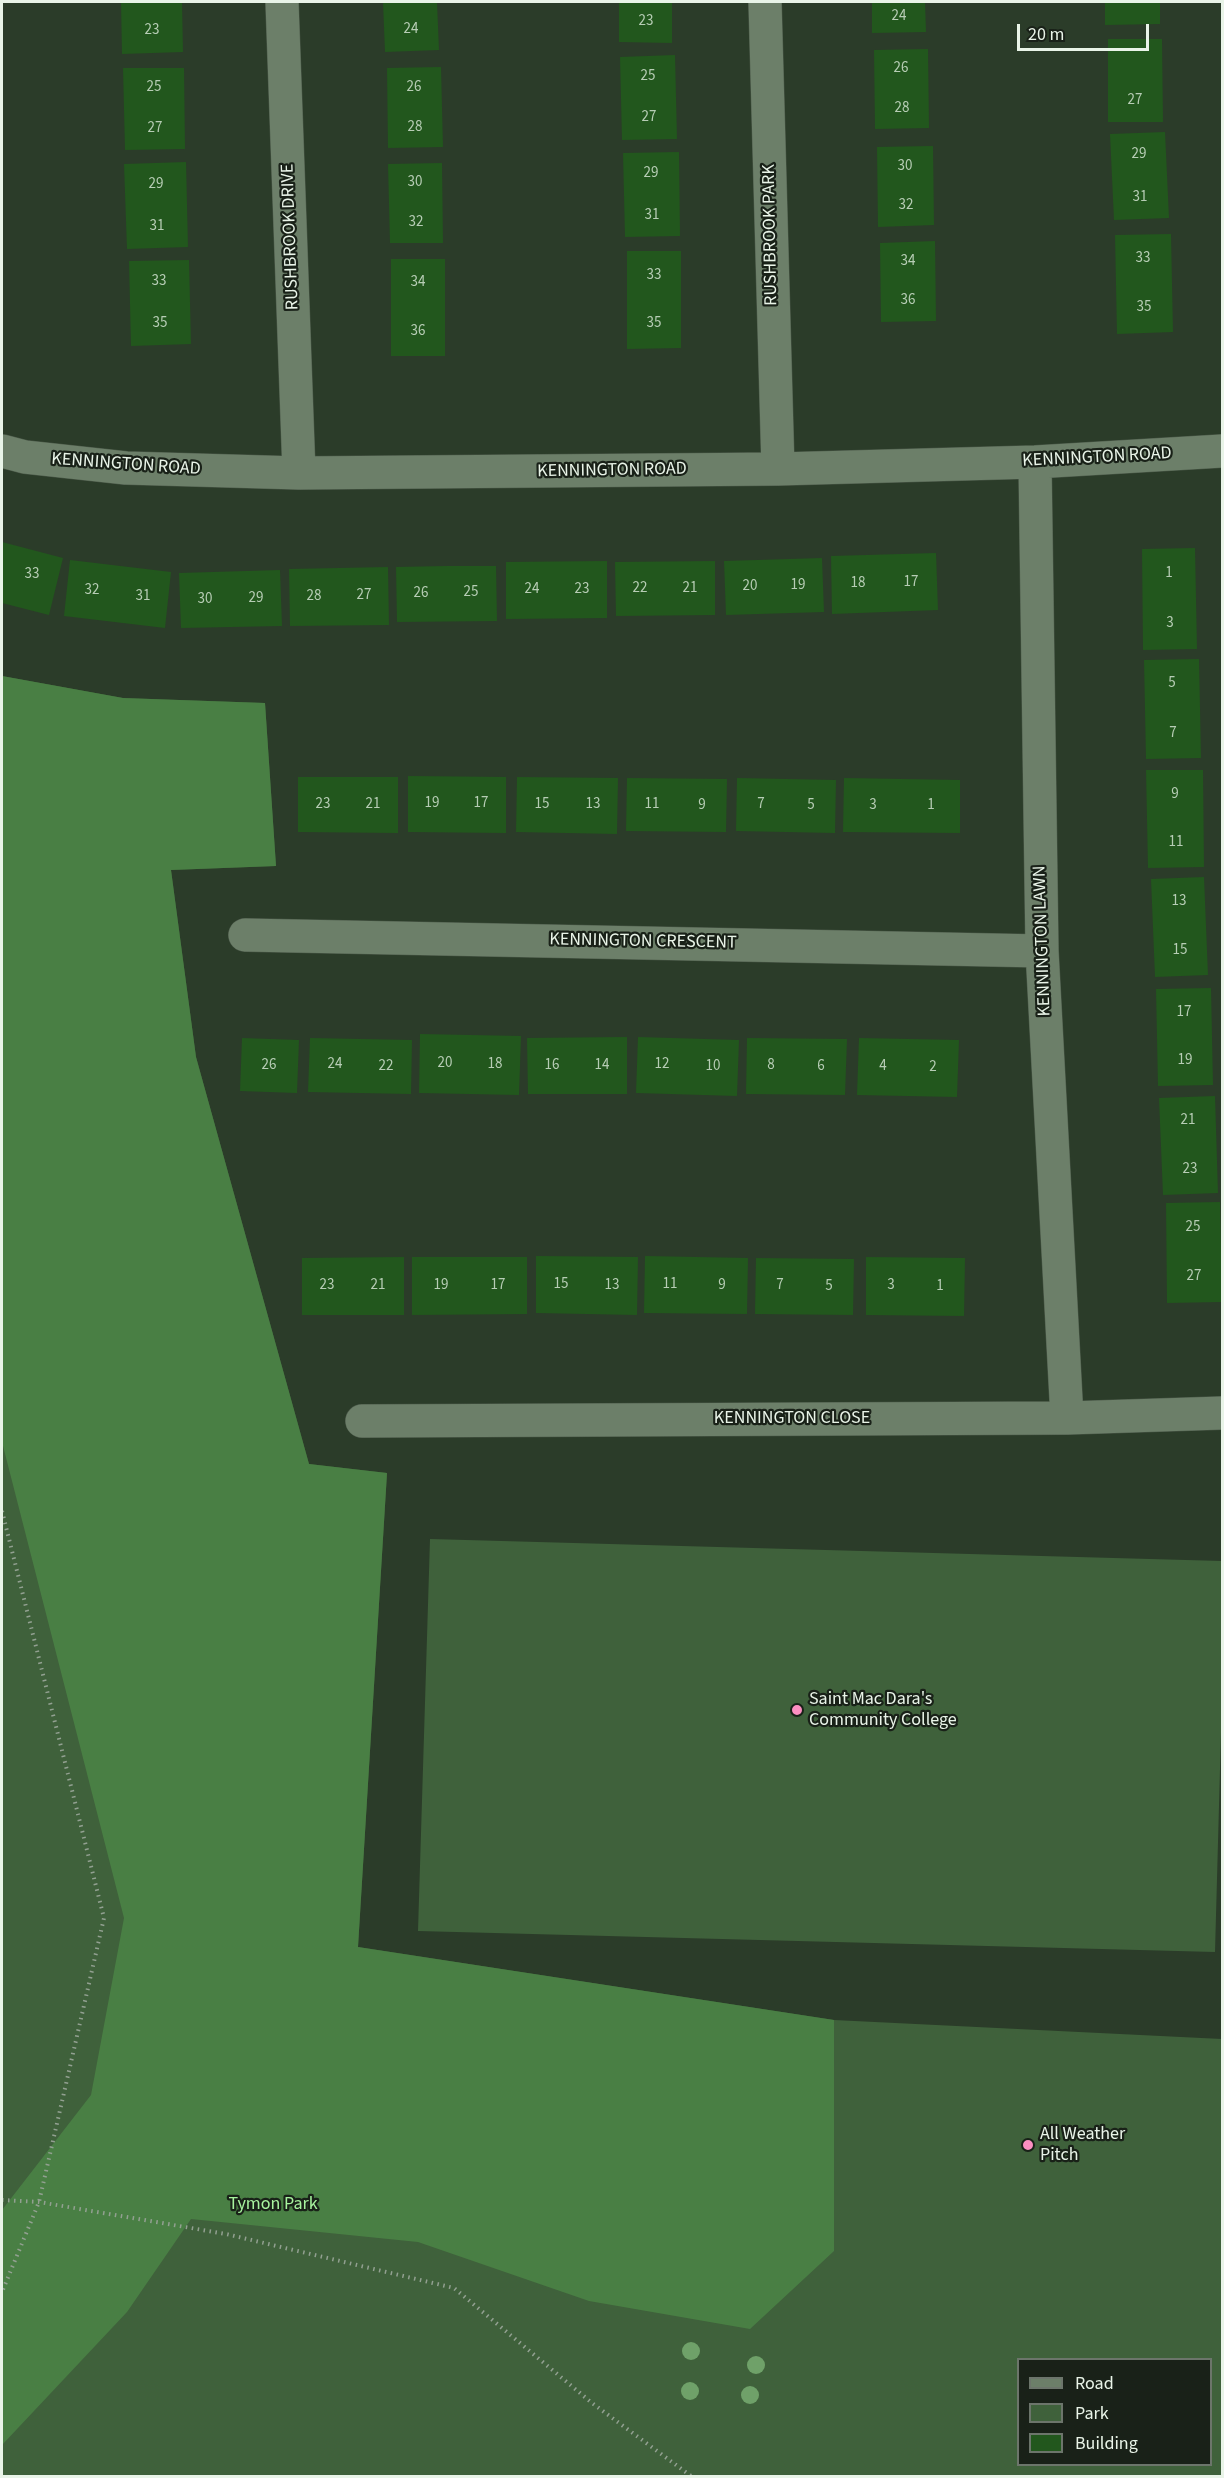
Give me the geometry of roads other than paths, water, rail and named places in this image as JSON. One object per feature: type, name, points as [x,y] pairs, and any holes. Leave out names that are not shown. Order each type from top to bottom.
[{"type":"street","name":"RUSHBROOK DRIVE","points":[[282,2],[299,472]]},
{"type":"street","name":"RUSHBROOK PARK","points":[[765,2],[777,469]]},
{"type":"street","name":"KENNINGTON ROAD","points":[[2,451],[25,457],[126,468],[299,472],[777,469],[1035,462],[1222,451]]},
{"type":"street","name":"KENNINGTON LAWN","points":[[1035,462],[1042,951],[1067,1418]]},
{"type":"street","name":"KENNINGTON CRESCENT","points":[[245,935],[1042,951]]},
{"type":"street","name":"KENNINGTON CLOSE","points":[[362,1421],[1067,1418],[1222,1413]]},
{"type":"place","name":"Saint Mac Dara's Community College","points":[[797,1710]]},
{"type":"place","name":"All Weather Pitch","points":[[1028,2145]]},
{"type":"park label","name":"Tymon Park","points":[[273,2205]]}]
